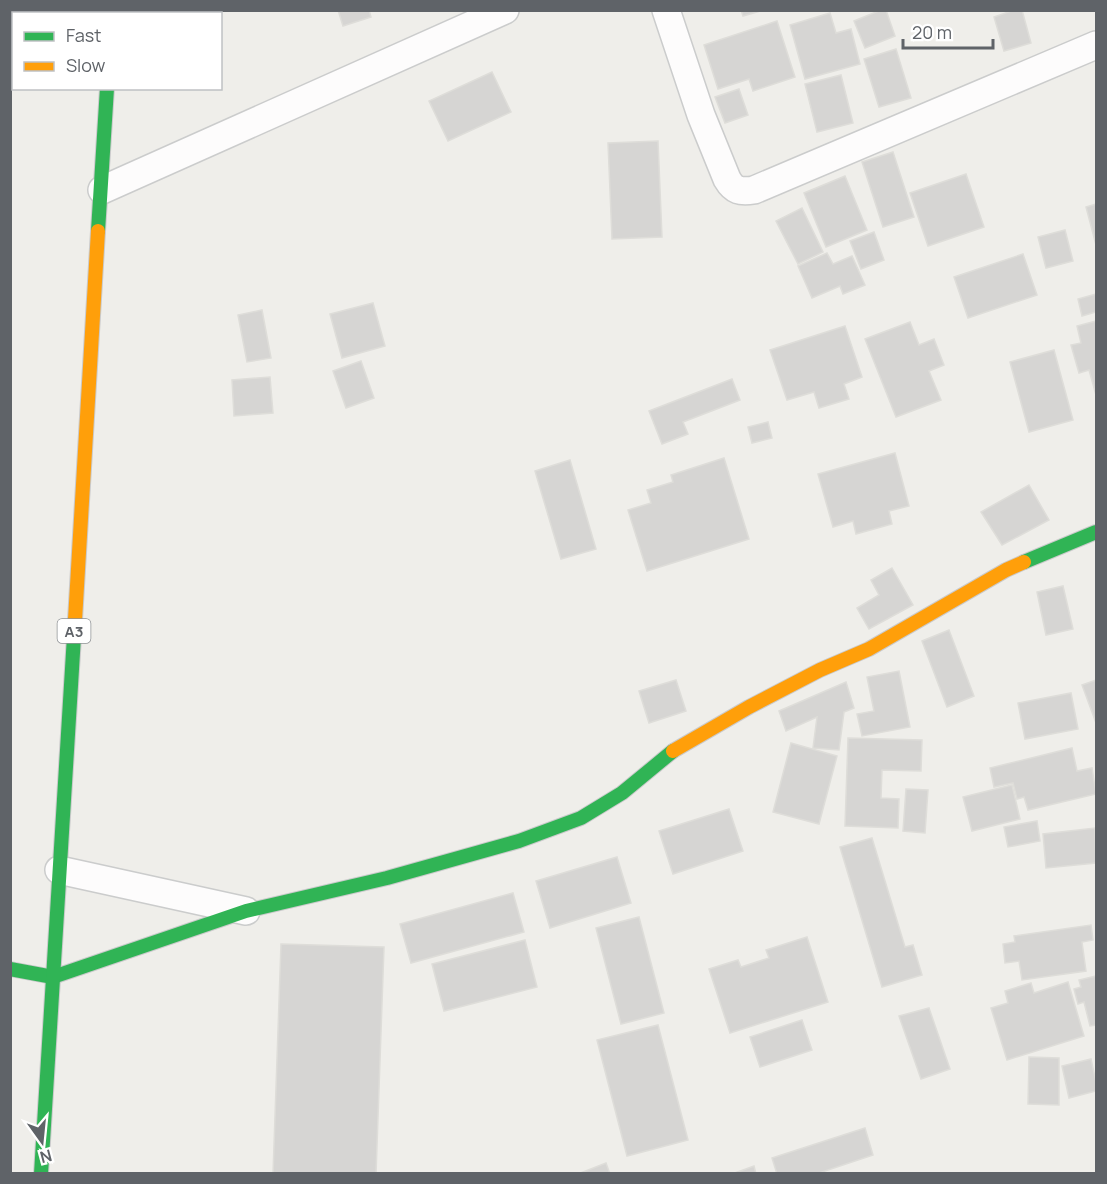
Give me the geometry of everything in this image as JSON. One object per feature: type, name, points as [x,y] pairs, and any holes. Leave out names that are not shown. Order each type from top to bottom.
[{"type":"main road","name":"A3","points":[[41,1173],[107,90]]},
{"type":"main road","points":[[10,969],[52,977],[246,911],[387,878],[519,841],[581,818],[622,793],[673,751],[749,707],[820,670],[870,649],[1006,570],[1096,532]]},
{"type":"street","points":[[102,190],[505,10]]},
{"type":"street","points":[[666,10],[701,115],[727,179],[733,188],[741,192],[754,190],[1096,45]]},
{"type":"street","points":[[59,870],[246,911]]},
{"type":"building","points":[[338,10],[369,10],[371,17],[343,26]]},
{"type":"building","points":[[741,10],[764,10],[743,16]]},
{"type":"building","points":[[886,10],[895,36],[865,48],[854,21]]},
{"type":"building","points":[[1014,10],[1022,10],[1031,43],[1004,51],[994,17]]},
{"type":"building","points":[[830,13],[836,33],[851,29],[860,64],[805,79],[790,25]]},
{"type":"building","points":[[777,21],[795,77],[753,91],[749,79],[718,89],[704,45]]},
{"type":"building","points":[[896,49],[911,98],[879,107],[864,59]]},
{"type":"building","points":[[492,72],[511,112],[448,141],[429,101]]},
{"type":"building","points":[[841,75],[853,123],[817,132],[805,84]]},
{"type":"building","points":[[739,89],[748,115],[725,123],[715,97]]},
{"type":"building","points":[[658,141],[662,237],[612,239],[608,143]]},
{"type":"building","points":[[893,152],[914,217],[883,227],[862,162]]},
{"type":"building","points":[[966,174],[984,227],[928,246],[910,193]]},
{"type":"building","points":[[845,176],[867,230],[826,247],[804,193]]},
{"type":"building","points":[[1096,204],[1096,245],[1086,207]]},
{"type":"building","points":[[802,208],[823,252],[798,264],[776,221]]},
{"type":"building","points":[[1065,230],[1073,261],[1046,268],[1038,237]]},
{"type":"building","points":[[874,232],[884,260],[861,269],[850,241]]},
{"type":"building","points":[[827,253],[833,264],[852,256],[865,285],[843,294],[840,286],[812,298],[798,266]]},
{"type":"building","points":[[1023,254],[1037,295],[968,318],[954,277]]},
{"type":"building","points":[[1096,294],[1096,312],[1082,316],[1078,299]]},
{"type":"building","points":[[373,303],[385,346],[342,358],[330,314]]},
{"type":"building","points":[[262,310],[271,358],[247,362],[238,315]]},
{"type":"building","points":[[1096,321],[1096,395],[1089,370],[1079,373],[1071,345],[1081,343],[1077,326]]},
{"type":"building","points":[[910,322],[919,345],[934,339],[944,365],[929,371],[941,400],[896,417],[865,339]]},
{"type":"building","points":[[845,326],[862,377],[844,384],[849,399],[819,408],[814,392],[787,400],[770,350]]},
{"type":"building","points":[[1054,350],[1073,420],[1029,432],[1010,362]]},
{"type":"building","points":[[361,361],[374,398],[346,408],[333,371]]},
{"type":"building","points":[[270,377],[273,413],[234,416],[232,380]]},
{"type":"building","points":[[732,379],[740,400],[683,422],[688,434],[662,444],[649,411]]},
{"type":"building","points":[[768,422],[772,438],[752,443],[748,427]]},
{"type":"building","points":[[895,453],[909,506],[889,511],[892,524],[856,534],[853,521],[833,527],[818,474]]},
{"type":"building","points":[[724,458],[749,539],[647,571],[628,510],[651,503],[647,490],[673,482],[671,475]]},
{"type":"building","points":[[570,460],[596,549],[561,559],[535,471]]},
{"type":"building","points":[[1029,485],[1049,520],[1002,545],[981,512]]},
{"type":"building","points":[[892,568],[913,605],[869,629],[857,608],[879,595],[871,580]]},
{"type":"building","points":[[1063,586],[1073,629],[1046,635],[1037,592]]},
{"type":"building","points":[[949,630],[974,696],[947,707],[922,641]]},
{"type":"building","points":[[899,671],[910,727],[862,736],[857,714],[874,711],[867,677]]},
{"type":"building","points":[[676,680],[686,711],[649,723],[639,691]]},
{"type":"building","points":[[1096,680],[1096,723],[1082,685]]},
{"type":"building","points":[[846,682],[854,708],[844,712],[839,750],[813,748],[817,717],[786,731],[779,711]]},
{"type":"building","points":[[1071,693],[1078,729],[1025,739],[1018,703]]},
{"type":"building","points":[[848,738],[922,740],[921,771],[882,770],[881,798],[899,799],[898,828],[845,826]]},
{"type":"building","points":[[791,743],[837,756],[819,824],[773,812]]},
{"type":"building","points":[[1072,748],[1077,771],[1092,768],[1096,794],[1028,810],[1024,797],[1017,799],[1013,783],[994,787],[990,768]]},
{"type":"building","points":[[1012,785],[1020,819],[972,831],[963,797]]},
{"type":"building","points":[[906,789],[928,790],[925,833],[903,831]]},
{"type":"building","points":[[729,809],[743,851],[673,874],[659,831]]},
{"type":"building","points":[[1037,821],[1040,841],[1008,847],[1004,827]]},
{"type":"building","points":[[1095,828],[1096,863],[1046,868],[1043,834]]},
{"type":"building","points":[[872,838],[905,947],[913,945],[922,975],[882,987],[840,847]]},
{"type":"building","points":[[617,857],[631,903],[550,928],[536,881]]},
{"type":"building","points":[[513,893],[524,932],[411,963],[400,924]]},
{"type":"building","points":[[639,917],[664,1013],[621,1024],[596,928]]},
{"type":"building","points":[[1091,925],[1093,940],[1082,942],[1086,971],[1022,980],[1019,961],[1005,963],[1003,944],[1015,942],[1014,936]]},
{"type":"building","points":[[807,937],[828,1002],[730,1033],[709,969],[738,960],[741,967],[769,958],[766,950]]},
{"type":"building","points":[[525,940],[537,987],[444,1011],[432,964]]},
{"type":"building","points":[[281,944],[384,947],[376,1174],[273,1174]]},
{"type":"building","points":[[1096,976],[1096,1025],[1090,1026],[1084,1002],[1078,1004],[1074,989],[1081,987],[1079,980]]},
{"type":"building","points":[[1068,982],[1084,1036],[1007,1060],[991,1008],[1008,1003],[1005,991],[1031,983],[1034,993]]},
{"type":"building","points":[[929,1008],[950,1069],[921,1079],[899,1016]]},
{"type":"building","points":[[802,1020],[812,1050],[760,1067],[750,1037]]},
{"type":"building","points":[[658,1025],[688,1140],[627,1156],[597,1040]]},
{"type":"building","points":[[1029,1057],[1059,1058],[1059,1105],[1028,1104]]},
{"type":"building","points":[[1091,1059],[1096,1091],[1069,1098],[1062,1066]]},
{"type":"building","points":[[865,1128],[873,1155],[816,1174],[777,1174],[772,1158]]},
{"type":"building","points":[[606,1163],[610,1174],[578,1174]]},
{"type":"building","points":[[754,1166],[756,1174],[732,1174]]},
{"type":"traffic: fast","points":[[98,231],[107,90]]},
{"type":"traffic: fast","points":[[1024,562],[1096,532]]},
{"type":"traffic: fast","points":[[41,1174],[75,620]]},
{"type":"traffic: fast","points":[[10,969],[53,977],[246,911],[387,878],[519,841],[581,818],[622,793],[673,751]]},
{"type":"traffic: slow","points":[[75,620],[98,231]]},
{"type":"traffic: slow","points":[[673,751],[749,707],[820,670],[869,649],[1006,570],[1024,562]]}]
